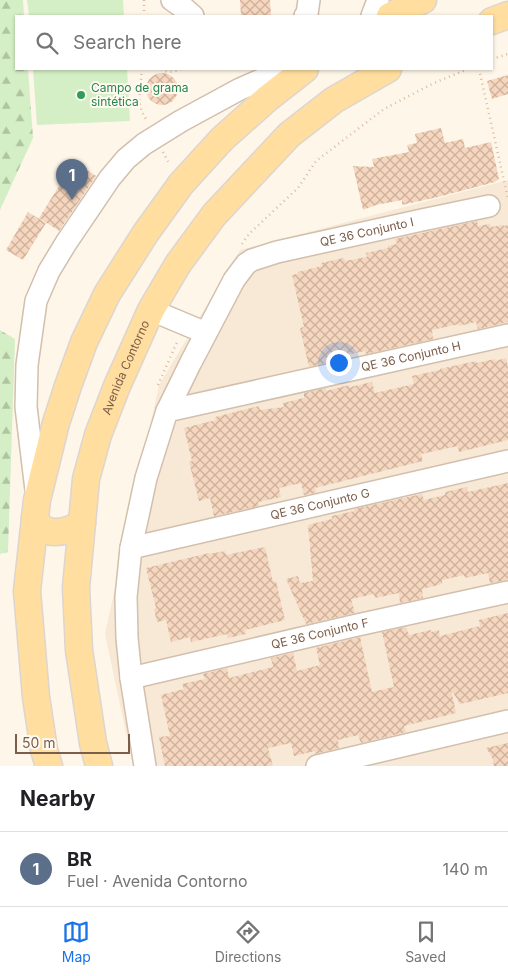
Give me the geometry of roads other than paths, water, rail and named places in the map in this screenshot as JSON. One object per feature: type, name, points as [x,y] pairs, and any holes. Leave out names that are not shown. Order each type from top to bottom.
[{"type":"main road","points":[[392,15],[423,0]]},
{"type":"main road","points":[[493,21],[508,15]]},
{"type":"main road","points":[[49,766],[44,750],[36,697],[27,591],[36,508],[56,423],[84,342],[112,286],[144,234],[187,177],[222,139],[268,98],[304,70]]},
{"type":"main road","points":[[334,100],[365,70]]},
{"type":"main road","name":"Avenida Contorno","points":[[99,766],[93,743],[79,650],[76,588],[86,479],[98,435],[117,386],[151,310],[178,264],[214,215],[289,135],[334,100],[386,70]]},
{"type":"main road","points":[[36,508],[37,523],[44,530],[65,532],[82,523]]},
{"type":"street","points":[[172,0],[192,15]]},
{"type":"street","points":[[306,15],[309,0]]},
{"type":"street","points":[[372,15],[378,0]]},
{"type":"street","points":[[36,508],[26,407],[27,364],[36,301],[49,271],[110,178],[126,159],[138,149],[181,122],[240,89],[272,75],[290,70]]},
{"type":"street","name":"QE 36 Conjunto I","points":[[206,333],[242,256],[260,257],[499,203]]},
{"type":"street","points":[[145,766],[131,678],[126,630],[126,597],[131,548],[146,478],[167,411],[206,333],[151,310]]},
{"type":"street","name":"QE 36 Conjunto H","points":[[167,411],[508,335]]},
{"type":"street","name":"QE 36 Conjunto G","points":[[131,548],[508,461]]},
{"type":"street","name":"QE 36 Conjunto F","points":[[131,678],[508,592]]},
{"type":"street","points":[[317,766],[508,721]]},
{"type":"place","name":"Campo de grama sintética","points":[[81,95]]},
{"type":"place","name":"BR","points":[[72,200]]}]
